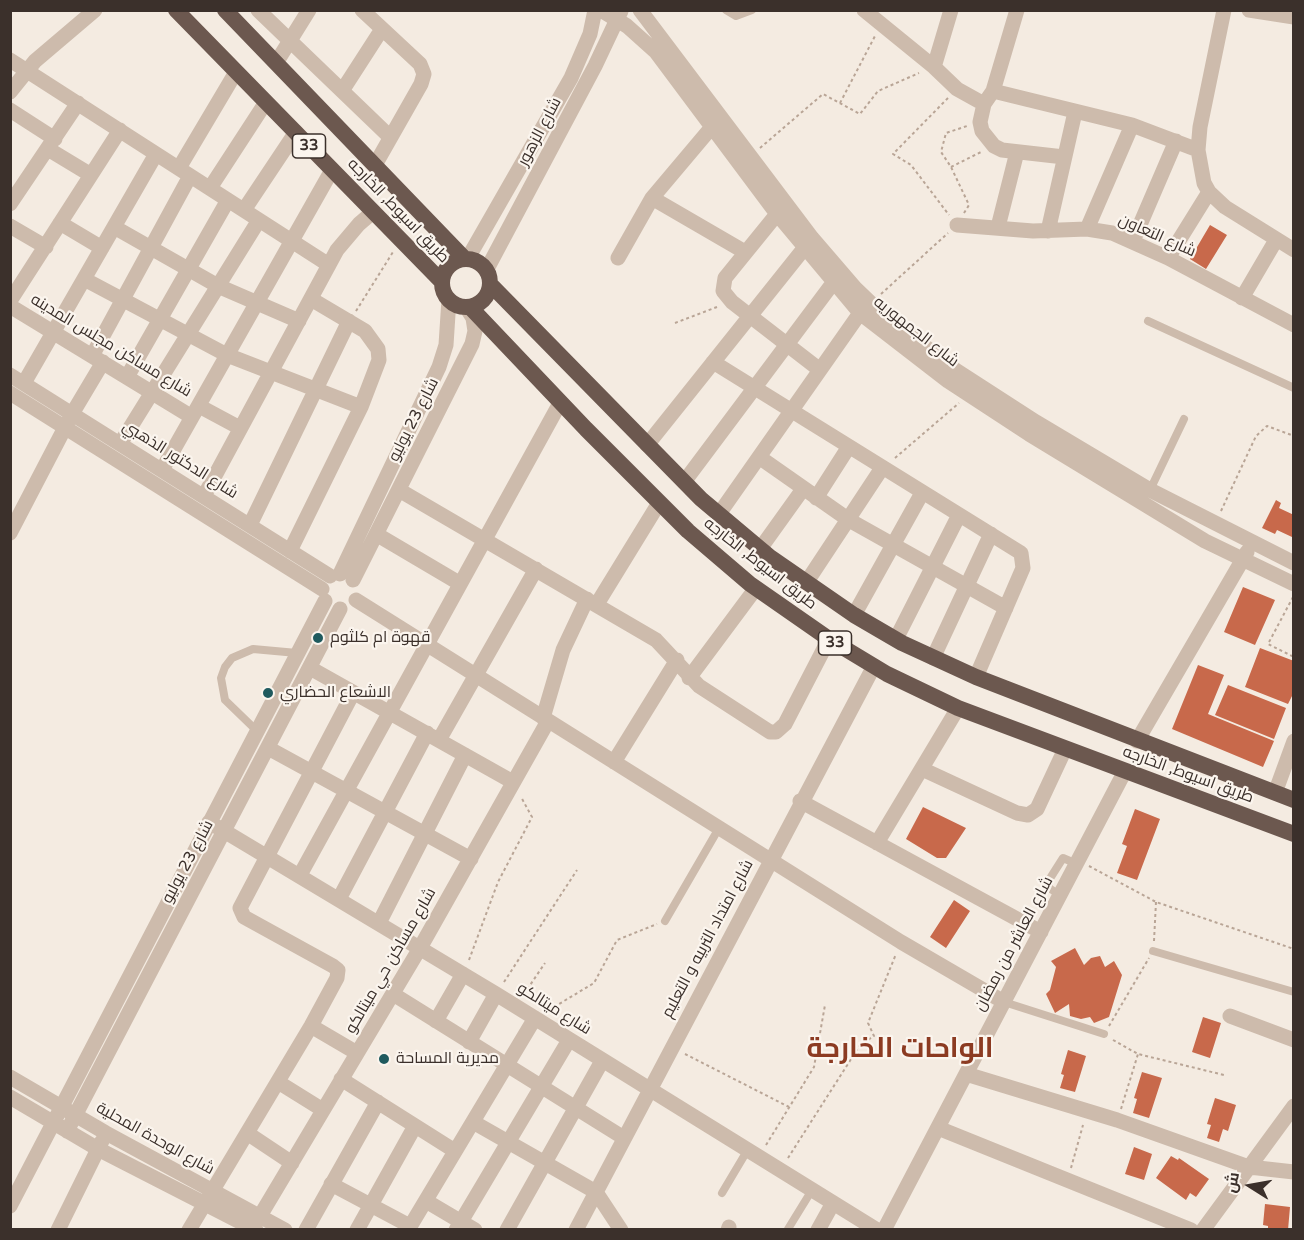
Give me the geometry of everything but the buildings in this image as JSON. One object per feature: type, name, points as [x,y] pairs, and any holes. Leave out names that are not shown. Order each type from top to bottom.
[{"type":"highway","name":"طريق اسيوط, الخارجه","points":[[176,10],[442,282]]},
{"type":"highway","name":"طريق اسيوط, الخارجه","points":[[225,10],[466,258]]},
{"type":"highway","points":[[466,258],[475,260],[489,277],[484,300],[468,307],[448,299],[442,282],[451,263],[466,258]]},
{"type":"highway","name":"طريق اسيوط, الخارجه","points":[[489,277],[647,445],[718,514],[760,549],[854,615],[933,658],[976,677],[1293,800]]},
{"type":"highway","name":"طريق اسيوط, الخارجه","points":[[468,307],[659,502],[756,588],[830,639],[874,666],[958,708],[1293,834]]},
{"type":"street","points":[[10,92],[26,71],[95,10]]},
{"type":"street","points":[[258,10],[390,137]]},
{"type":"street","points":[[276,63],[309,10]]},
{"type":"street","points":[[362,10],[420,64],[424,74],[421,84],[375,165]]},
{"type":"street","name":"شارع الزهور","points":[[466,258],[571,78],[590,34],[595,10]]},
{"type":"street","name":"شارع الجمهوريه","points":[[601,10],[619,15],[656,52],[777,214],[808,243],[864,307]]},
{"type":"street","name":"شارع الجمهوريه","points":[[640,10],[751,156],[833,283],[919,350],[968,395],[1252,544],[1293,563]]},
{"type":"street","points":[[864,10],[884,17],[957,89],[984,104]]},
{"type":"street","points":[[934,67],[951,10]]},
{"type":"street","points":[[1017,10],[993,90],[984,104],[980,122],[982,131],[994,146],[1017,152],[1064,157]]},
{"type":"street","points":[[1224,10],[1200,127],[1198,150],[1204,183],[1209,192],[1239,217],[1293,250]]},
{"type":"street","points":[[1249,10],[1293,17]]},
{"type":"street","name":"شارع الزهور","points":[[489,277],[619,15]]},
{"type":"street","points":[[342,91],[382,29]]},
{"type":"street","points":[[10,60],[329,265]]},
{"type":"street","points":[[10,533],[69,420],[123,300],[151,248],[184,172],[236,72]]},
{"type":"street","points":[[993,90],[1132,125],[1198,150]]},
{"type":"street","points":[[210,188],[266,102]]},
{"type":"street","points":[[10,204],[78,103]]},
{"type":"street","points":[[10,110],[91,175]]},
{"type":"street","points":[[1048,231],[1075,112]]},
{"type":"street","points":[[1087,230],[1132,125]]},
{"type":"street","points":[[618,258],[652,198],[711,128]]},
{"type":"street","points":[[10,301],[120,130]]},
{"type":"street","points":[[244,210],[296,132]]},
{"type":"street","points":[[1133,241],[1176,141]]},
{"type":"street","points":[[998,227],[1017,152]]},
{"type":"street","points":[[24,383],[156,154]]},
{"type":"street","points":[[162,470],[332,170]]},
{"type":"street","points":[[1168,258],[1209,192]]},
{"type":"street","points":[[652,198],[745,252]]},
{"type":"street","points":[[126,377],[228,200]]},
{"type":"street","points":[[204,496],[329,265],[347,237],[374,212]]},
{"type":"street","points":[[777,214],[725,278],[723,291],[732,302],[820,370]]},
{"type":"street","points":[[120,444],[259,220]]},
{"type":"street","points":[[60,223],[102,248]]},
{"type":"street","name":"شارع التعاون","points":[[957,225],[1112,233],[1168,258],[1293,323]]},
{"type":"street","points":[[10,226],[46,247]]},
{"type":"street","points":[[114,227],[218,286],[299,321]]},
{"type":"street","points":[[1242,298],[1276,240]]},
{"type":"street","points":[[647,445],[808,243]]},
{"type":"street","points":[[84,279],[227,355],[361,407]]},
{"type":"street","points":[[684,482],[833,283]]},
{"type":"street","points":[[290,551],[377,372],[378,349],[365,331],[311,299]]},
{"type":"street","name":"شارع 23 يوليو","points":[[10,1206],[334,584],[439,367],[446,345],[448,299]]},
{"type":"street","name":"شارع مساكن مجلس المدينه","points":[[10,306],[152,393],[240,429]]},
{"type":"street","name":"شارع 23 يوليو","points":[[334,584],[376,534],[472,344],[475,331],[468,307]]},
{"type":"street","points":[[718,514],[864,307]]},
{"type":"street","points":[[250,525],[349,321]]},
{"type":"street","name":"شارع الجمهوريه","points":[[919,350],[975,382],[1033,428],[1142,504],[1242,561],[1293,584]]},
{"type":"street","points":[[713,362],[848,448],[1015,548],[1023,560],[1006,608],[976,677]]},
{"type":"street","name":"شارع الدكتور الذهبي","points":[[10,375],[24,383],[69,420],[334,584]]},
{"type":"street","name":"شارع الدكتور الذهبي","points":[[10,393],[120,444],[290,551],[334,584]]},
{"type":"street","points":[[300,875],[560,402]]},
{"type":"street","points":[[760,549],[848,448]]},
{"type":"street","points":[[759,457],[849,519],[1006,608]]},
{"type":"street","points":[[806,583],[882,468]]},
{"type":"street","points":[[399,490],[656,640],[677,660],[689,678],[765,729],[776,732],[785,724],[830,639]]},
{"type":"street","points":[[1142,504],[1150,490]]},
{"type":"street","points":[[854,615],[922,493]]},
{"type":"street","name":"شارع مساكن حي ميتالكو","points":[[258,1223],[420,948],[513,782],[545,720],[563,650],[592,601],[659,502]]},
{"type":"street","points":[[896,639],[959,515]]},
{"type":"street","points":[[376,534],[459,583]]},
{"type":"street","points":[[933,658],[991,534]]},
{"type":"street","points":[[1137,741],[1252,544]]},
{"type":"street","points":[[339,899],[385,812],[475,676],[536,569]]},
{"type":"street","points":[[334,584],[358,589],[356,600],[352,605],[340,609],[334,584]]},
{"type":"street","points":[[689,678],[756,588]]},
{"type":"street","points":[[356,600],[901,942],[1004,1002]]},
{"type":"street","name":"شارع 23 يوليو","points":[[68,1131],[340,609]]},
{"type":"street","points":[[614,762],[677,660]]},
{"type":"street","name":"شارع امتداد التربيه و التعليم","points":[[576,1230],[800,801],[874,666]]},
{"type":"street","points":[[309,668],[513,782]]},
{"type":"street","points":[[189,1230],[311,1026],[337,978],[338,970],[239,912],[353,693]]},
{"type":"street","points":[[877,843],[958,708]]},
{"type":"street","points":[[1275,793],[1293,741]]},
{"type":"street","points":[[268,748],[471,859]]},
{"type":"street","points":[[922,769],[1022,815],[1028,815],[1037,809],[1065,749]]},
{"type":"street","points":[[379,923],[465,755]]},
{"type":"street","name":"شارع العاشر من رمضان","points":[[884,1230],[1125,771]]},
{"type":"street","points":[[800,801],[1041,933]]},
{"type":"street","name":"شارع ميتالكو","points":[[210,822],[516,1006],[649,1091],[877,1230]]},
{"type":"street","points":[[436,1021],[463,974]]},
{"type":"street","points":[[393,994],[624,1138]]},
{"type":"street","points":[[469,1042],[496,994]]},
{"type":"street","points":[[1230,1016],[1293,1040]]},
{"type":"street","points":[[332,1184],[409,1228],[535,1018]]},
{"type":"street","points":[[311,1026],[357,1053]]},
{"type":"street","points":[[459,1225],[569,1040]]},
{"type":"street","points":[[511,1228],[602,1061]]},
{"type":"street","points":[[966,1074],[1087,1110],[1249,1167],[1293,1172]]},
{"type":"street","name":"شارع الوحدة المحلية","points":[[10,1077],[106,1133],[207,1197]]},
{"type":"street","points":[[341,1079],[455,1151]]},
{"type":"street","points":[[278,1082],[323,1110]]},
{"type":"street","name":"شارع الوحدة المحلية","points":[[10,1097],[98,1149],[207,1197],[258,1223],[285,1230]]},
{"type":"street","points":[[306,1230],[378,1102]]},
{"type":"street","points":[[1203,1230],[1293,1106]]},
{"type":"street","points":[[473,1122],[596,1192],[621,1230]]},
{"type":"street","points":[[357,1230],[415,1126]]},
{"type":"street","points":[[938,1128],[1191,1230]]},
{"type":"street","points":[[58,1230],[106,1133]]},
{"type":"street","points":[[247,1133],[292,1163]]},
{"type":"street","points":[[426,1201],[459,1225],[475,1230]]},
{"type":"street","points":[[818,1230],[833,1203]]},
{"type":"lane","points":[[726,10],[736,16],[752,10]]},
{"type":"lane","points":[[1148,321],[1293,388]]},
{"type":"lane","points":[[1150,490],[1184,419]]},
{"type":"lane","points":[[257,730],[225,700],[221,678],[225,667],[232,658],[253,649],[297,653]]},
{"type":"lane","points":[[665,921],[719,828]]},
{"type":"lane","points":[[1153,951],[1293,992]]},
{"type":"lane","points":[[1004,1002],[1104,1034]]},
{"type":"lane","points":[[722,1193],[753,1154]]},
{"type":"lane","points":[[788,1230],[812,1190]]},
{"type":"path","points":[[840,103],[884,17]]},
{"type":"path","points":[[751,156],[823,94],[860,114],[878,91],[934,67]]},
{"type":"path","points":[[957,89],[893,154],[911,165],[957,225]]},
{"type":"path","points":[[864,307],[886,291],[957,225],[969,205],[951,167],[941,152],[946,133],[980,122]]},
{"type":"path","points":[[951,167],[994,146]]},
{"type":"path","points":[[349,321],[400,239]]},
{"type":"path","points":[[675,323],[732,302]]},
{"type":"path","points":[[882,468],[968,395]]},
{"type":"path","points":[[1214,524],[1256,436],[1267,426],[1293,436]]},
{"type":"path","points":[[1293,596],[1268,644],[1293,657]]},
{"type":"path","points":[[463,974],[498,882],[532,817],[513,782]]},
{"type":"path","points":[[1078,862],[1156,902],[1293,949]]},
{"type":"path","points":[[496,994],[577,870]]},
{"type":"path","points":[[1156,902],[1153,951],[1104,1034],[1138,1054],[1224,1075]]},
{"type":"path","points":[[535,1018],[594,982],[617,940],[665,921]]},
{"type":"path","points":[[780,1171],[860,1045],[874,1036],[868,1023],[901,942]]},
{"type":"path","points":[[516,1006],[545,963]]},
{"type":"path","points":[[753,1154],[789,1107],[814,1066],[825,1005]]},
{"type":"path","points":[[672,1048],[789,1107]]},
{"type":"path","points":[[1117,1120],[1138,1054]]},
{"type":"path","points":[[1067,1181],[1087,1110]]},
{"type":"place","name":"قهوة ام كلثوم","points":[[318,638]]},
{"type":"place","name":"الاشعاع الحضاري","points":[[268,693]]},
{"type":"place","name":"مديرية المساحة","points":[[384,1059]]},
{"type":"district","name":"الواحات الخارجة","points":[[900,1050]]}]
